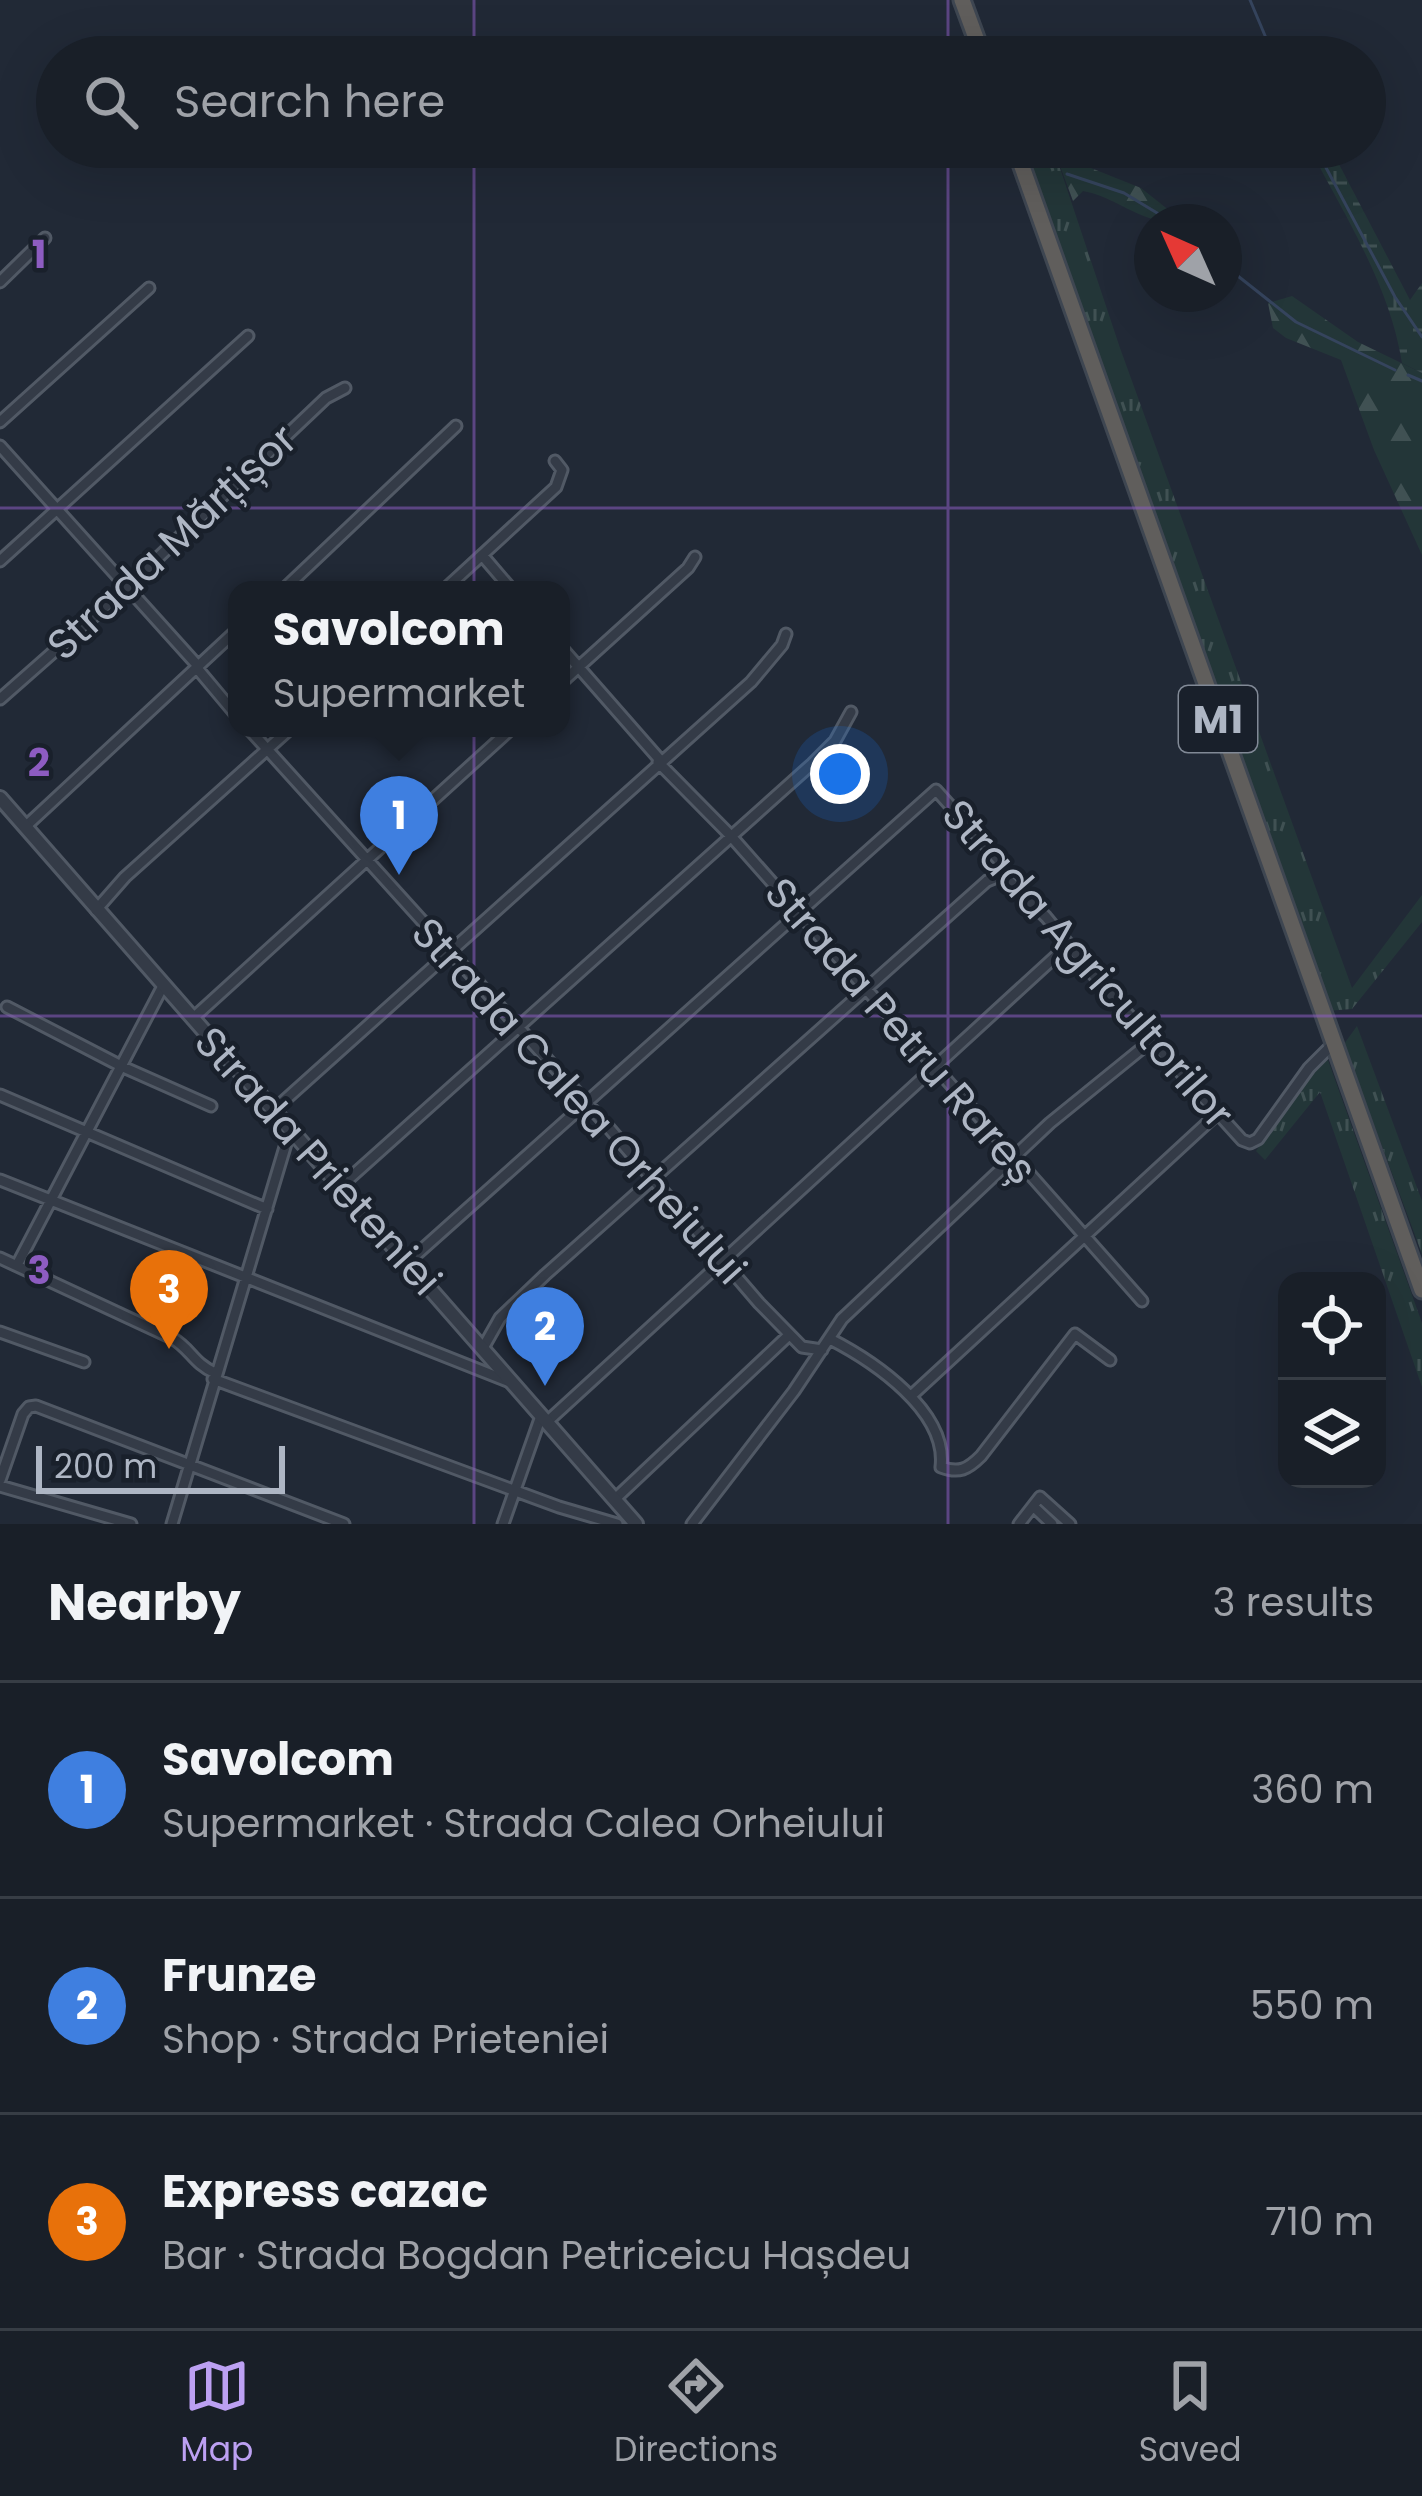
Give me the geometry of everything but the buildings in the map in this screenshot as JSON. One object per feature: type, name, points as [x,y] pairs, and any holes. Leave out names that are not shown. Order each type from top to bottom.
[{"type":"highway","points":[[962,0],[975,36]]},
{"type":"highway","name":"M1","points":[[1022,168],[1422,1290]]},
{"type":"street","points":[[0,282],[45,238]]},
{"type":"street","points":[[0,422],[149,288]]},
{"type":"street","points":[[0,561],[248,336]]},
{"type":"street","name":"Strada Mărțișor","points":[[0,699],[326,398],[345,388]]},
{"type":"street","points":[[293,581],[456,426]]},
{"type":"street","points":[[0,446],[228,705]]},
{"type":"street","points":[[454,581],[556,487],[562,470],[555,461]]},
{"type":"street","points":[[482,555],[504,581]]},
{"type":"street","points":[[570,675],[695,557]]},
{"type":"street","points":[[276,1108],[751,682],[786,634]]},
{"type":"street","points":[[25,827],[228,638]]},
{"type":"street","name":"Strada Petru Rareș","points":[[570,658],[1142,1300]]},
{"type":"street","points":[[342,1185],[835,741],[851,712]]},
{"type":"street","name":"Strada Calea Orheiului","points":[[257,737],[789,1336],[812,1352],[822,1350]]},
{"type":"street","points":[[95,910],[281,737]]},
{"type":"street","points":[[192,1019],[502,737]]},
{"type":"street","name":"Strada Agricultorilor","points":[[797,915],[937,790],[998,859],[1009,880],[1241,1140],[1258,1139],[1309,1068],[1334,1042]]},
{"type":"street","name":"Strada Prieteniei","points":[[0,798],[636,1524]]},
{"type":"street","points":[[483,1348],[500,1318],[992,877],[1009,880]]},
{"type":"street","points":[[408,1262],[797,915]]},
{"type":"street","points":[[502,1524],[545,1418],[1068,945]]},
{"type":"street","points":[[17,1265],[163,986]]},
{"type":"street","points":[[7,1007],[211,1106]]},
{"type":"street","points":[[692,1524],[842,1319],[1067,1108],[1151,1041]]},
{"type":"street","points":[[0,1095],[267,1209]]},
{"type":"street","points":[[910,1396],[1217,1114]]},
{"type":"street","points":[[172,1524],[291,1127]]},
{"type":"street","points":[[0,1180],[516,1383]]},
{"type":"street","points":[[0,1258],[172,1338],[214,1376],[515,1491],[617,1524]]},
{"type":"street","points":[[0,1332],[84,1363]]},
{"type":"street","points":[[830,1340],[860,1356],[910,1396],[939,1442],[941,1467],[953,1472],[970,1467],[1075,1334],[1111,1360]]},
{"type":"street","points":[[615,1499],[789,1336]]},
{"type":"street","points":[[131,1524],[0,1483],[28,1407],[76,1418],[344,1524]]},
{"type":"street","points":[[1019,1524],[1037,1502]]},
{"type":"street","points":[[1037,1502],[1052,1524]]},
{"type":"street","points":[[1037,1502],[1070,1524]]},
{"type":"green space","points":[[1026,168],[1060,168],[1120,348],[1352,988],[1422,895],[1422,922],[1352,1009],[1326,1011]]},
{"type":"green space","points":[[1061,168],[1091,168],[1141,188],[1161,204],[1134,204],[1134,211],[1083,191],[1073,201]]},
{"type":"green space","points":[[1320,168],[1341,168],[1410,300],[1422,283],[1422,373],[1402,363],[1387,306]]},
{"type":"green space","points":[[1292,296],[1358,342],[1422,373],[1422,555],[1374,450],[1341,360],[1273,328],[1268,303]]},
{"type":"green space","points":[[1357,1026],[1422,1201],[1422,1254],[1344,1044]]},
{"type":"green space","points":[[1328,1060],[1422,1323],[1422,1387],[1320,1092],[1265,1160],[1256,1151],[1313,1071]]},
{"type":"waterway","points":[[1250,0],[1265,36]]},
{"type":"waterway","points":[[1326,168],[1395,297],[1422,337]]},
{"type":"waterway","points":[[1067,174],[1142,204]]},
{"type":"waterway","points":[[1242,279],[1296,322],[1395,370]]},
{"type":"waterway","points":[[1408,375],[1422,381]]},
{"type":"place","name":"Savolcom","points":[[399,875]]},
{"type":"place","name":"Express cazac","points":[[169,1349]]},
{"type":"place","name":"Frunze","points":[[545,1386]]}]
